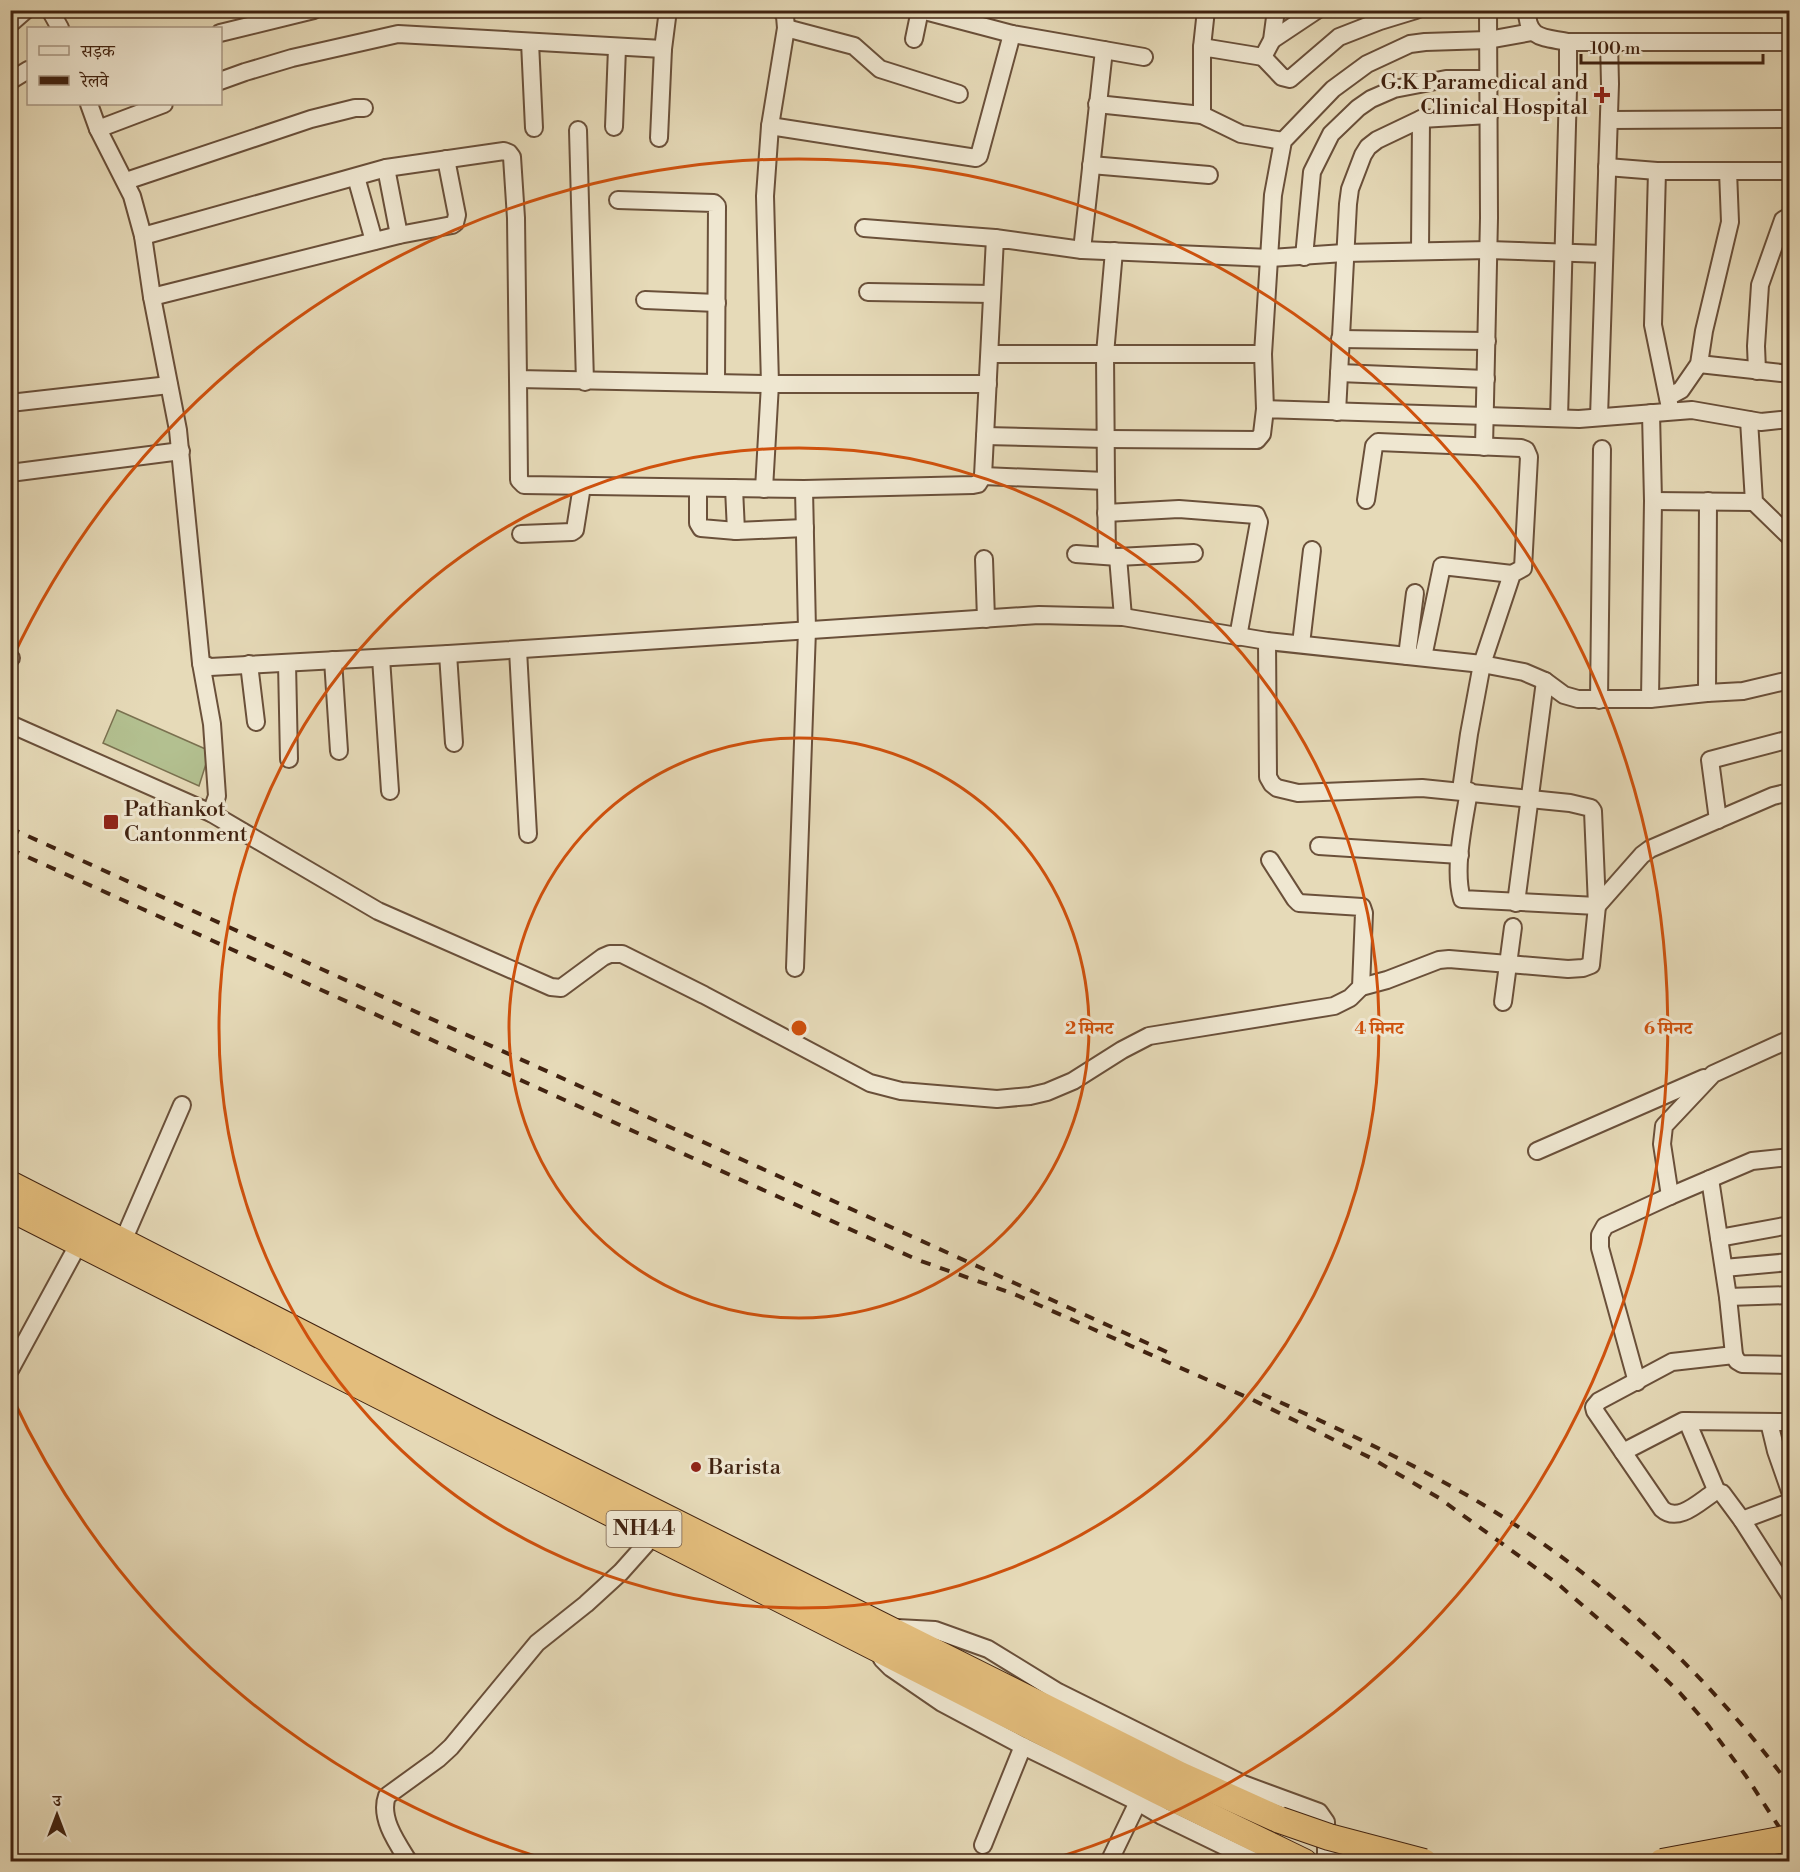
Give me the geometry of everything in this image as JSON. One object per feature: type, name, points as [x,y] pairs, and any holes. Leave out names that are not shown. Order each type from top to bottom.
[{"type":"highway","name":"NH44","points":[[10,1184],[123,1241],[163,1274],[654,1534],[1280,1820],[1329,1837],[1424,1862]]},
{"type":"highway","name":"NH44","points":[[10,1208],[79,1242],[163,1274],[490,1430],[874,1634],[952,1687],[1268,1856],[1318,1860]]},
{"type":"highway","points":[[1662,1862],[1790,1838]]},
{"type":"street","points":[[10,24],[26,10]]},
{"type":"street","points":[[50,10],[59,27]]},
{"type":"street","points":[[222,32],[245,18],[314,10]]},
{"type":"street","points":[[659,138],[663,49],[668,10]]},
{"type":"street","points":[[764,489],[770,384],[765,196],[770,126],[786,28],[785,16],[781,10]]},
{"type":"street","points":[[914,39],[921,10],[1012,34],[1144,57]]},
{"type":"street","points":[[1203,115],[1203,47],[1206,10]]},
{"type":"street","points":[[1263,57],[1272,40],[1276,10]]},
{"type":"street","points":[[1272,40],[1317,10]]},
{"type":"street","points":[[1203,47],[1263,57],[1282,76],[1290,79],[1339,37],[1416,10]]},
{"type":"street","points":[[1484,447],[1489,250],[1488,10]]},
{"type":"street","points":[[1527,10],[1527,22],[1532,32],[1539,36],[1568,42],[1790,42]]},
{"type":"street","points":[[786,28],[854,46],[880,69],[959,94]]},
{"type":"street","points":[[986,436],[1257,440],[1262,434],[1265,409],[1263,354],[1274,195],[1283,141],[1333,89],[1367,64],[1410,44],[1488,40],[1532,32]]},
{"type":"street","points":[[222,80],[292,58],[398,34],[663,49]]},
{"type":"street","points":[[770,126],[976,158],[980,156],[1012,34]]},
{"type":"street","points":[[531,42],[534,128]]},
{"type":"street","points":[[1559,418],[1568,42]]},
{"type":"street","points":[[1599,417],[1609,120],[1609,42]]},
{"type":"street","points":[[614,127],[617,48]]},
{"type":"street","points":[[1082,250],[1104,50]]},
{"type":"street","points":[[10,81],[27,71]]},
{"type":"street","points":[[1304,257],[1312,172],[1331,134],[1358,108],[1371,99],[1394,89],[1446,79],[1488,79]]},
{"type":"street","points":[[1097,104],[1203,115],[1240,134],[1283,141]]},
{"type":"street","points":[[89,105],[98,129],[126,181],[138,214],[178,430],[201,663],[212,724],[217,796],[211,813]]},
{"type":"street","points":[[98,129],[161,105]]},
{"type":"street","points":[[126,181],[311,119],[355,108],[364,108]]},
{"type":"street","points":[[1337,412],[1344,253],[1350,189],[1363,155],[1368,147],[1377,140],[1421,119],[1489,115]]},
{"type":"street","points":[[1420,251],[1421,119]]},
{"type":"street","points":[[1609,120],[1790,119]]},
{"type":"street","points":[[578,130],[585,382]]},
{"type":"street","points":[[143,236],[387,168],[498,151],[509,153],[512,158],[516,218],[519,480],[524,485],[764,489],[978,484],[983,476],[986,436],[995,238]]},
{"type":"street","points":[[152,297],[399,235],[452,225],[457,215],[446,159]]},
{"type":"street","points":[[1090,165],[1209,175]]},
{"type":"street","points":[[387,168],[399,235]]},
{"type":"street","points":[[1607,168],[1658,171],[1790,171]]},
{"type":"street","points":[[1658,171],[1653,325],[1669,404]]},
{"type":"street","points":[[1265,409],[1559,418],[1651,413],[1669,404],[1699,363],[1704,331],[1730,222],[1728,171]]},
{"type":"street","points":[[356,177],[374,241]]},
{"type":"street","points":[[618,200],[716,204],[716,383]]},
{"type":"street","points":[[1757,371],[1756,346],[1760,285],[1783,220],[1790,216]]},
{"type":"street","points":[[864,228],[995,238],[1082,250],[1270,258],[1344,253],[1489,250],[1604,254]]},
{"type":"street","points":[[1114,251],[1105,354],[1106,513],[1123,617]]},
{"type":"street","points":[[867,292],[992,294]]},
{"type":"street","points":[[645,300],[717,303]]},
{"type":"street","points":[[1340,339],[1487,341]]},
{"type":"street","points":[[990,354],[1263,354]]},
{"type":"street","points":[[1699,363],[1790,374]]},
{"type":"street","points":[[1339,373],[1486,379]]},
{"type":"street","points":[[518,379],[770,384],[988,384]]},
{"type":"street","points":[[10,403],[169,385]]},
{"type":"street","points":[[1669,404],[1761,422],[1790,419]]},
{"type":"street","points":[[1650,699],[1653,501],[1651,413]]},
{"type":"street","points":[[1749,420],[1754,502],[1790,537]]},
{"type":"street","points":[[1366,500],[1374,446],[1378,442],[1521,448],[1526,450],[1529,457],[1523,568],[1512,574],[1442,566],[1415,656]]},
{"type":"street","points":[[1599,700],[1602,449]]},
{"type":"street","points":[[10,473],[180,451]]},
{"type":"street","points":[[983,476],[1106,481]]},
{"type":"street","points":[[521,534],[575,530],[582,486]]},
{"type":"street","points":[[698,488],[699,526],[736,531],[805,528]]},
{"type":"street","points":[[734,488],[736,531]]},
{"type":"street","points":[[795,968],[807,630],[804,489]]},
{"type":"street","points":[[1653,501],[1754,502]]},
{"type":"street","points":[[1707,693],[1708,501]]},
{"type":"street","points":[[1106,513],[1179,509],[1256,514],[1259,522],[1238,637]]},
{"type":"street","points":[[1301,644],[1312,550]]},
{"type":"street","points":[[1076,554],[1112,557],[1194,553]]},
{"type":"street","points":[[984,558],[986,619]]},
{"type":"street","points":[[1512,574],[1482,664],[1468,734],[1460,855],[1462,899],[1596,906]]},
{"type":"street","points":[[1415,593],[1415,656]]},
{"type":"street","points":[[201,663],[210,667],[381,658],[1039,615],[1123,617],[1267,641],[1482,664],[1524,672],[1545,681],[1570,698],[1650,699],[1743,692],[1790,680]]},
{"type":"street","points":[[10,724],[211,813],[378,911],[551,987],[561,988],[609,954],[622,954],[870,1083],[901,1091],[997,1098],[1030,1096],[1047,1092],[1073,1081],[1149,1036],[1334,1006],[1350,998],[1361,987],[1387,980],[1439,960],[1568,969],[1583,968],[1591,964],[1596,906],[1593,811],[1591,808],[1570,803],[1422,788],[1298,793],[1277,788],[1268,777],[1267,641]]},
{"type":"street","points":[[518,650],[528,834]]},
{"type":"street","points":[[448,654],[454,743]]},
{"type":"street","points":[[381,658],[390,791]]},
{"type":"street","points":[[333,660],[339,751]]},
{"type":"street","points":[[287,663],[289,759]]},
{"type":"street","points":[[249,664],[256,722]]},
{"type":"street","points":[[1516,903],[1545,681]]},
{"type":"street","points":[[1718,820],[1710,760],[1790,739]]},
{"type":"street","points":[[1596,906],[1650,849],[1773,796],[1790,792]]},
{"type":"street","points":[[1319,846],[1460,855]]},
{"type":"street","points":[[1270,860],[1298,902],[1362,907],[1364,913],[1361,987]]},
{"type":"street","points":[[1503,1002],[1513,927]]},
{"type":"street","points":[[1537,1150],[1790,1039]]},
{"type":"street","points":[[1670,1196],[1662,1144],[1664,1126],[1700,1085],[1713,1074]]},
{"type":"street","points":[[123,1241],[182,1105]]},
{"type":"street","points":[[1637,1382],[1600,1248],[1600,1236],[1605,1226],[1758,1159],[1790,1157]]},
{"type":"street","points":[[1710,1179],[1728,1297],[1734,1355],[1742,1364],[1790,1365]]},
{"type":"street","points":[[1719,1238],[1790,1225]]},
{"type":"street","points":[[10,1370],[79,1242]]},
{"type":"street","points":[[1724,1268],[1790,1262]]},
{"type":"street","points":[[1728,1297],[1790,1295]]},
{"type":"street","points":[[1718,1492],[1684,1512],[1666,1513],[1597,1416],[1594,1407],[1599,1401],[1672,1362],[1734,1355]]},
{"type":"street","points":[[1623,1452],[1677,1423],[1687,1421],[1790,1422]]},
{"type":"street","points":[[1687,1421],[1718,1492],[1722,1493],[1742,1520],[1787,1588]]},
{"type":"street","points":[[1769,1422],[1790,1491]]},
{"type":"street","points":[[1742,1520],[1790,1502]]},
{"type":"street","points":[[409,1862],[389,1827],[385,1810],[387,1796],[451,1747],[537,1643],[586,1604],[621,1572],[654,1534]]},
{"type":"street","points":[[1268,1856],[1162,1816],[942,1703],[891,1668],[874,1634],[935,1630],[988,1649],[1058,1692],[1243,1784],[1319,1812],[1326,1822],[1318,1860],[1353,1862]]},
{"type":"street","points":[[982,1845],[1023,1746]]},
{"type":"street","points":[[1109,1862],[1138,1802]]},
{"type":"green space","points":[[117,710],[210,751],[199,786],[103,743]]},
{"type":"railway","points":[[10,828],[1169,1353]]},
{"type":"railway","points":[[10,849],[918,1260],[1014,1294],[1253,1400],[1371,1458],[1439,1498],[1558,1584],[1648,1662],[1708,1725],[1746,1776],[1790,1844]]},
{"type":"railway","points":[[1262,1394],[1355,1437],[1447,1484],[1497,1513],[1591,1579],[1635,1616],[1717,1697],[1790,1786]]},
{"type":"place","name":"G.K Paramedical and Clinical Hospital","points":[[1602,95]]},
{"type":"place","name":"Pathankot Cantonment","points":[[111,822]]},
{"type":"place","name":"Barista","points":[[696,1467]]}]
